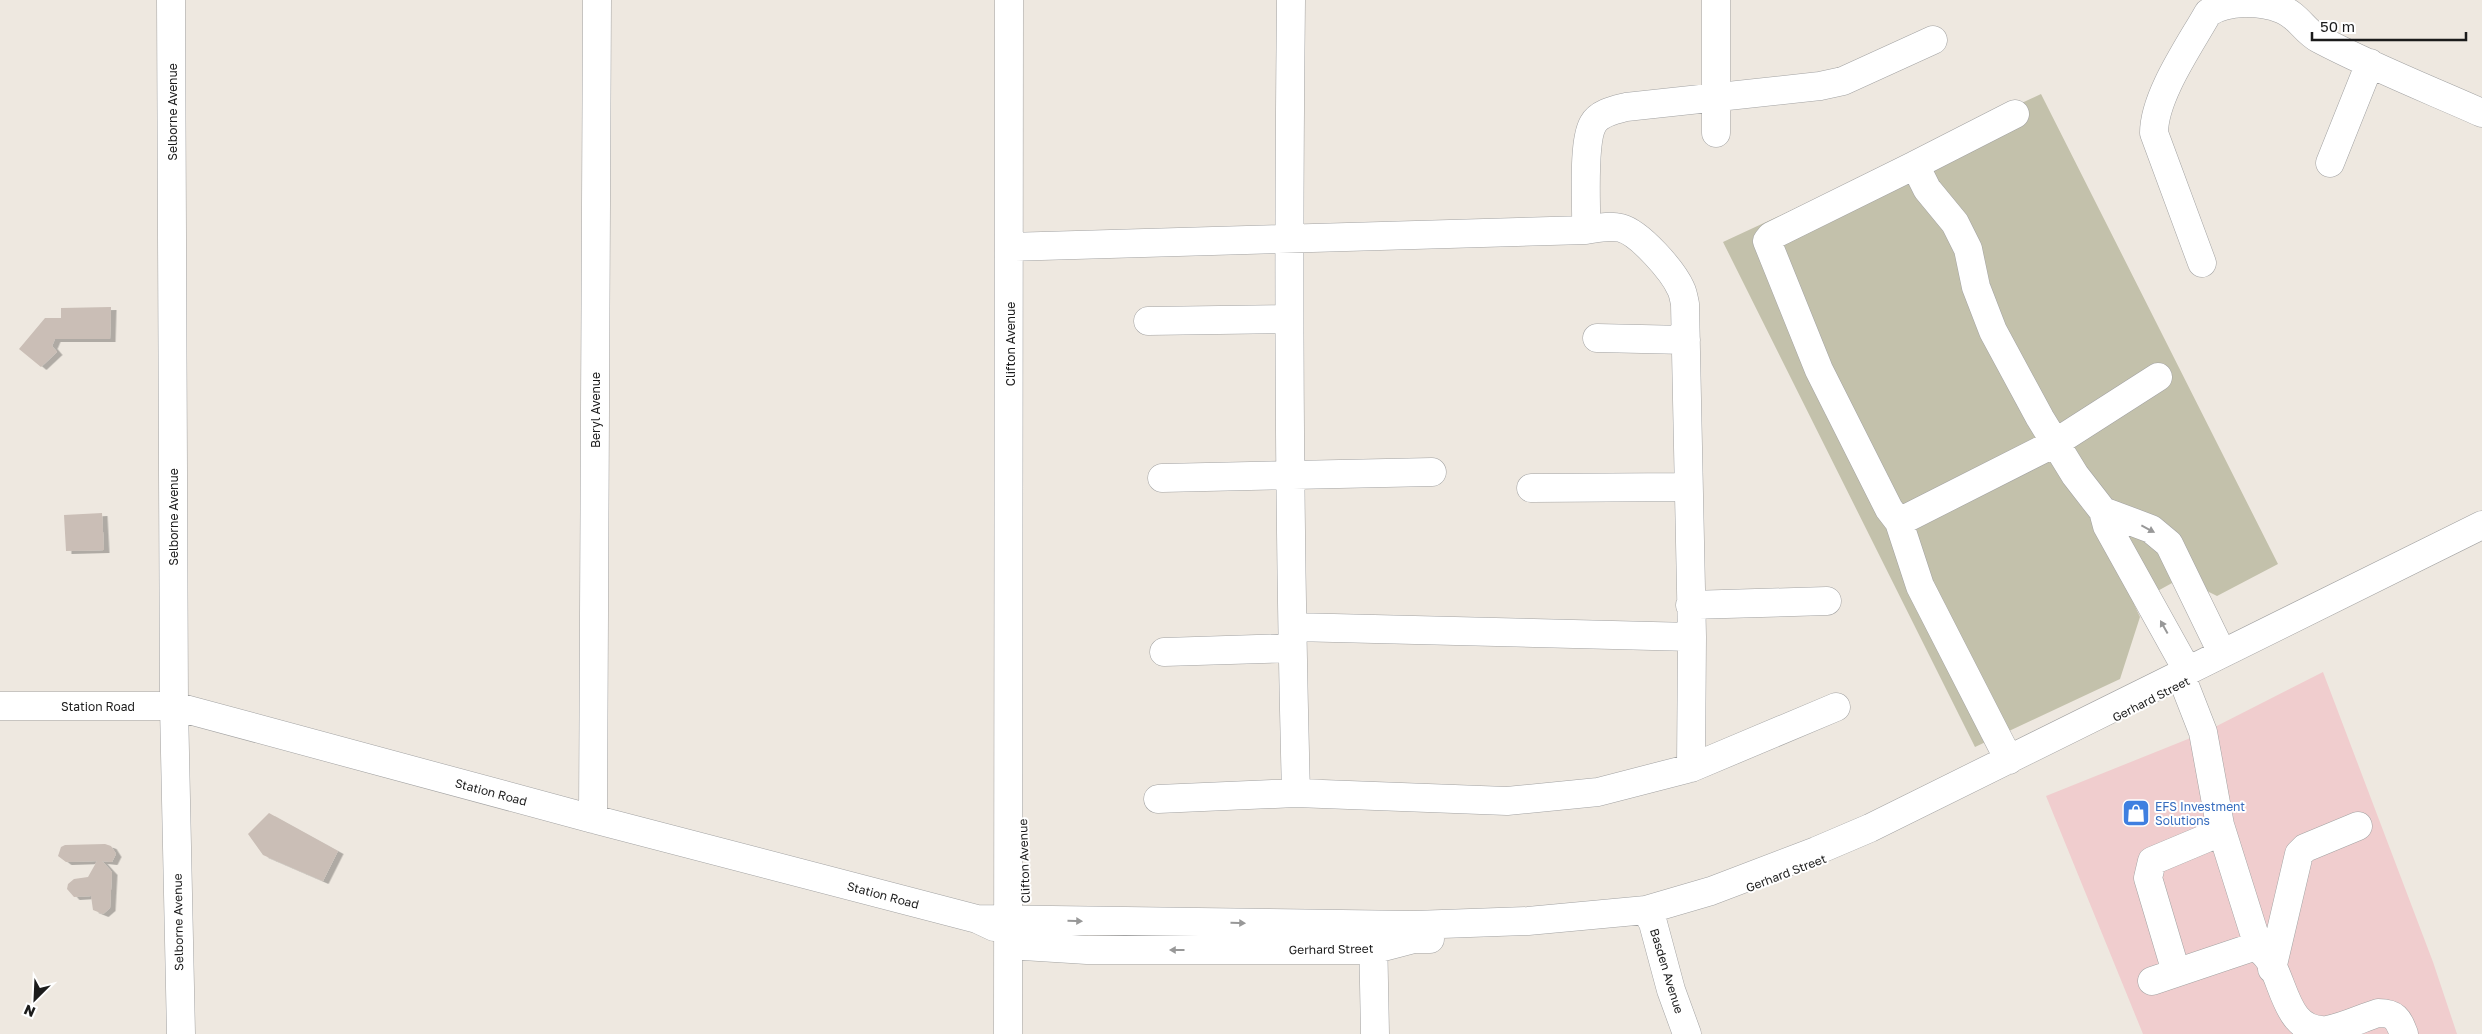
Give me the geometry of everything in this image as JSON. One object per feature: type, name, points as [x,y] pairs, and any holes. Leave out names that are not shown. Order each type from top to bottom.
[{"type":"street","name":"Selborne Avenue","points":[[172,0],[174,706],[181,1034]]},
{"type":"street","name":"Beryl Avenue","points":[[593,820],[597,0]]},
{"type":"street","name":"Clifton Avenue","points":[[1009,0],[1010,688],[1016,720],[1016,930],[1021,1034]]},
{"type":"street","points":[[1291,0],[1289,319],[1296,793]]},
{"type":"street","points":[[1716,0],[1716,133]]},
{"type":"street","points":[[2202,263],[2154,133],[2158,104],[2208,13],[2218,6],[2231,3],[2300,8],[2318,39],[2482,113]]},
{"type":"street","points":[[1586,230],[1588,140],[1593,123],[1607,112],[1626,107],[1820,86],[1843,81],[1933,40]]},
{"type":"street","points":[[2330,163],[2370,63]]},
{"type":"street","points":[[2010,760],[1920,586],[1899,522],[1889,509],[1820,370],[1767,241],[1771,236],[2015,114]]},
{"type":"street","points":[[1915,165],[1927,189],[1954,223],[1968,249],[1976,287],[1993,331],[2055,443],[2075,475],[2103,511],[2107,526],[2184,675],[2203,732],[2220,824],[2266,959],[2296,1020],[2311,1030],[2326,1030],[2358,1027],[2378,1013],[2394,1015],[2399,1019],[2404,1034]]},
{"type":"street","points":[[1010,247],[1586,230],[1608,226],[1631,231],[1662,262],[1682,290],[1686,340],[1692,637],[1691,768]]},
{"type":"street","points":[[1148,321],[1289,319]]},
{"type":"street","points":[[1597,338],[1686,340]]},
{"type":"street","points":[[1899,522],[2055,443],[2158,376]]},
{"type":"street","points":[[1162,478],[1432,472]]},
{"type":"street","points":[[1531,488],[1688,487]]},
{"type":"street","points":[[2103,511],[2151,529],[2169,544],[2222,653]]},
{"type":"street","name":"Gerhard Street","points":[[1016,930],[1087,950],[1373,938],[1414,939],[1530,935],[1649,916],[1785,874],[1881,834],[1999,777],[2222,653],[2482,526]]},
{"type":"street","name":"Gerhard Street","points":[[1649,916],[1870,828],[2184,675],[2482,536]]},
{"type":"street","points":[[1690,605],[1827,601]]},
{"type":"street","points":[[1164,652],[1293,637],[1692,637]]},
{"type":"street","name":"Station Road","points":[[0,706],[174,706],[593,820],[1016,930]]},
{"type":"street","points":[[1158,799],[1296,793],[1508,801],[1598,792],[1691,768],[1836,707]]},
{"type":"street","points":[[2220,824],[2214,836],[2152,861],[2149,868],[2148,878],[2164,976],[2244,948],[2266,959]]},
{"type":"street","points":[[2266,959],[2299,854],[2305,848],[2358,826]]},
{"type":"street","name":"Basden Avenue","points":[[1649,916],[1671,990],[1687,1034]]},
{"type":"street","name":"Clifton Avenue","points":[[1008,1034],[1016,930]]},
{"type":"street","points":[[1373,938],[1375,1034]]},
{"type":"shaded area","points":[[2041,94],[2278,564],[2217,596],[2201,588],[2192,572],[2134,604],[2140,617],[2120,679],[1975,747],[1723,242]]},
{"type":"shaded area","points":[[2323,672],[2433,962],[2457,1034],[2143,1034],[2046,796],[2203,733]]},
{"type":"building","points":[[111,307],[110,339],[55,339],[52,346],[57,352],[41,367],[19,349],[45,318],[61,318],[61,308]]},
{"type":"building","points":[[102,513],[104,550],[66,551],[64,515]]},
{"type":"building","points":[[269,813],[338,851],[323,881],[263,855],[248,834]]},
{"type":"building","points":[[105,844],[111,846],[116,854],[112,862],[102,861],[112,872],[110,908],[103,914],[93,910],[91,896],[74,897],[67,889],[68,884],[74,879],[88,877],[97,861],[66,862],[58,856],[61,847],[65,845]]},
{"type":"place","name":"EFS Investment Solutions","points":[[2136,813]]}]
